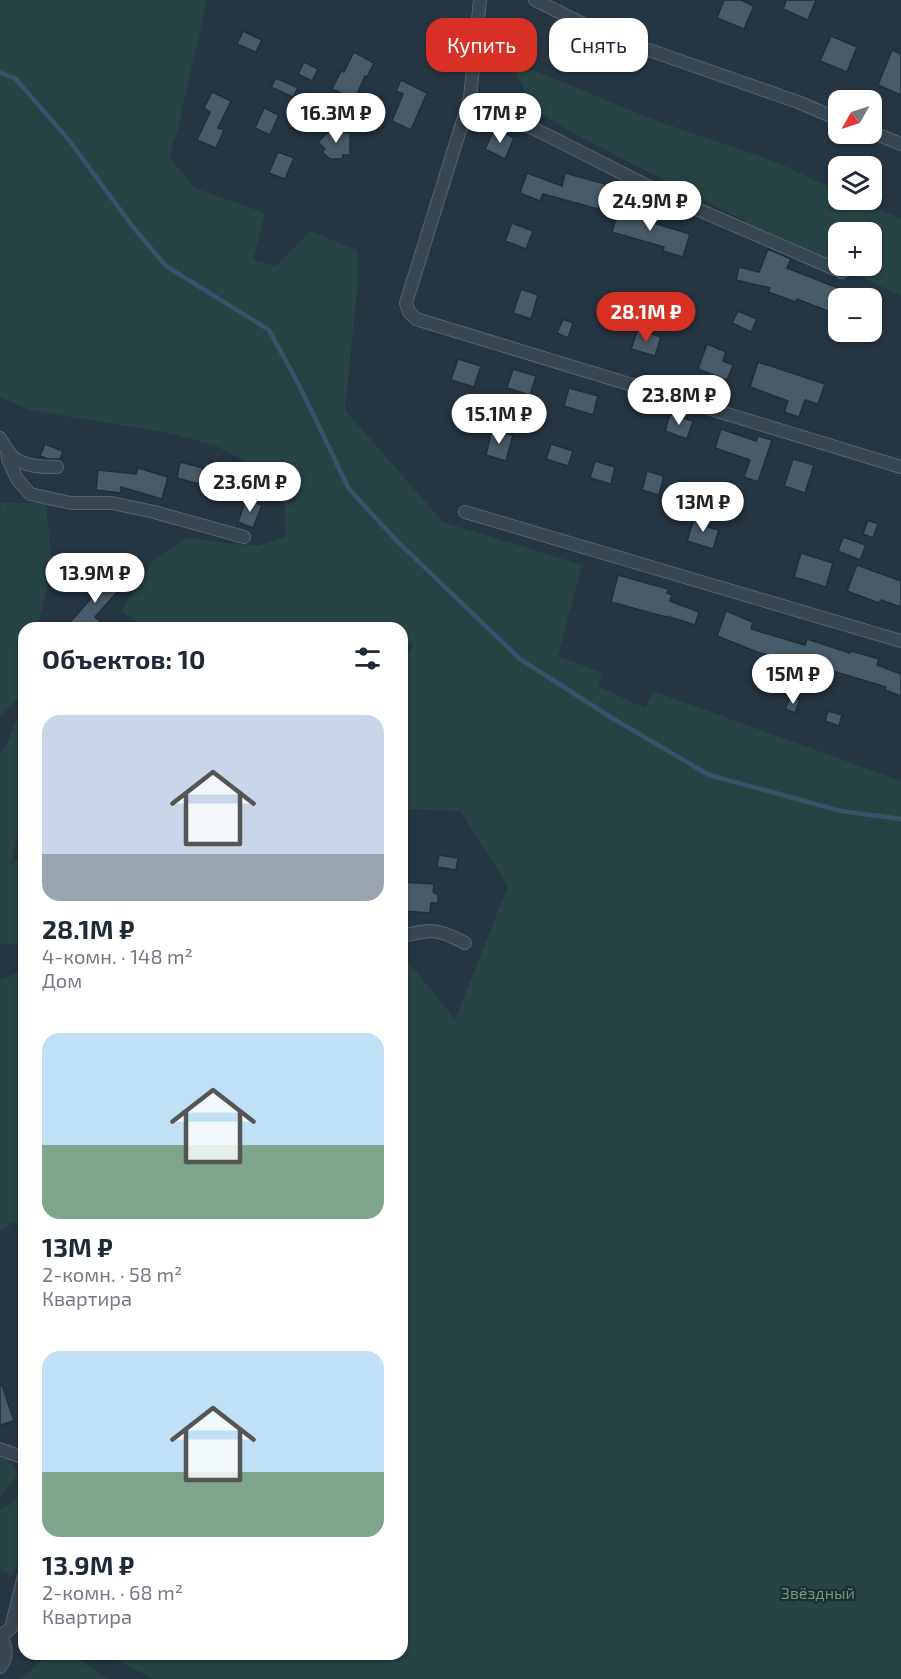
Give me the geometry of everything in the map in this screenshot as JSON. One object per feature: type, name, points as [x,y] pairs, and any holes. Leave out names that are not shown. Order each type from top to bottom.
[{"type":"street","points":[[480,0],[470,98],[406,303],[409,312],[416,319],[901,467]]},
{"type":"street","points":[[535,0],[603,34],[798,102],[828,115]]},
{"type":"street","points":[[470,98],[669,197],[828,266]]},
{"type":"street","points":[[882,136],[901,144]]},
{"type":"street","points":[[3,443],[11,455],[19,461],[42,467],[57,467]]},
{"type":"street","points":[[3,443],[17,479],[30,494],[71,504],[112,503],[244,537]]},
{"type":"street","points":[[465,512],[901,640]]},
{"type":"street","points":[[408,935],[436,930],[445,932],[465,943]]},
{"type":"street","points":[[0,1449],[18,1456]]},
{"type":"street","points":[[0,1667],[4,1662],[6,1650],[1,1636],[11,1628],[18,1600]]},
{"type":"green space","name":"Звёздный","points":[[0,0],[207,0],[177,132],[169,157],[195,188],[265,213],[253,260],[276,266],[310,231],[357,250],[358,281],[345,410],[443,522],[582,565],[558,656],[603,673],[598,686],[645,708],[653,691],[901,781],[901,1679],[153,1679],[117,1660],[408,1660],[408,962],[455,1019],[508,886],[460,811],[408,809],[408,655],[413,645],[408,644],[408,622],[137,622],[121,611],[153,561],[186,538],[258,546],[286,536],[283,481],[216,446],[173,434],[28,410],[0,397]]},
{"type":"green space","points":[[537,71],[657,121],[776,162],[828,186],[828,210],[881,210],[901,219],[901,296],[859,276],[882,276],[882,222],[828,222],[828,261],[584,139],[538,112],[515,72]]},
{"type":"green space","points":[[1,503],[46,503],[52,568],[38,622],[18,622],[18,698],[0,717]]},
{"type":"green space","points":[[18,719],[18,831],[11,864],[18,859],[18,945],[0,944],[0,754],[6,747]]},
{"type":"green space","points":[[18,972],[18,1224],[12,1222],[0,1232],[0,980]]},
{"type":"green space","points":[[0,1454],[10,1460],[18,1474],[0,1498]]},
{"type":"green space","points":[[18,1498],[18,1562],[11,1577],[0,1567],[0,1510]]},
{"type":"green space","points":[[80,1660],[107,1679],[21,1679],[42,1661]]},
{"type":"building","points":[[724,0],[741,0],[754,6],[744,29],[717,18]]},
{"type":"building","points":[[786,0],[816,0],[808,20],[783,9]]},
{"type":"building","points":[[243,31],[262,40],[256,52],[237,44]]},
{"type":"building","points":[[831,36],[857,47],[847,72],[820,61]]},
{"type":"building","points":[[892,50],[901,54],[901,95],[878,85]]},
{"type":"building","points":[[354,52],[374,63],[367,77],[365,76],[355,99],[332,89]]},
{"type":"building","points":[[304,62],[318,69],[312,81],[298,74]]},
{"type":"building","points":[[276,78],[298,88],[293,97],[271,87]]},
{"type":"building","points":[[401,80],[427,93],[411,130],[392,121],[403,94],[396,91]]},
{"type":"building","points":[[212,92],[231,101],[218,128],[224,130],[216,148],[197,140],[210,112],[204,108]]},
{"type":"building","points":[[264,108],[279,115],[270,135],[255,128]]},
{"type":"building","points":[[333,127],[350,133],[350,155],[343,155],[342,159],[330,159],[322,152],[325,149],[318,142]]},
{"type":"building","points":[[495,128],[514,138],[505,159],[485,149]]},
{"type":"building","points":[[278,152],[294,158],[285,179],[269,173]]},
{"type":"building","points":[[527,173],[562,186],[565,173],[605,184],[598,209],[543,194],[540,201],[520,193]]},
{"type":"building","points":[[620,207],[654,217],[653,223],[690,234],[683,257],[663,251],[664,247],[612,232]]},
{"type":"building","points":[[512,223],[533,231],[526,249],[505,241]]},
{"type":"building","points":[[768,249],[791,259],[787,268],[838,288],[828,288],[828,311],[797,299],[796,302],[768,292],[770,288],[736,280],[739,267],[759,272]]},
{"type":"building","points":[[521,289],[538,295],[531,319],[513,313]]},
{"type":"building","points":[[738,311],[757,319],[751,332],[732,323]]},
{"type":"building","points":[[563,319],[573,323],[568,338],[557,333]]},
{"type":"building","points":[[638,329],[661,337],[655,356],[631,349]]},
{"type":"building","points":[[707,344],[726,352],[723,361],[733,365],[727,380],[698,369]]},
{"type":"building","points":[[458,359],[481,366],[474,387],[451,380]]},
{"type":"building","points":[[758,362],[825,384],[818,404],[805,400],[799,417],[784,412],[788,401],[750,387]]},
{"type":"building","points":[[513,369],[536,376],[530,395],[507,388]]},
{"type":"building","points":[[569,388],[598,396],[593,415],[564,406]]},
{"type":"building","points":[[670,414],[693,421],[687,439],[665,431]]},
{"type":"building","points":[[721,429],[756,441],[758,436],[772,440],[758,482],[744,477],[750,460],[715,448]]},
{"type":"building","points":[[492,430],[513,435],[506,461],[486,455]]},
{"type":"building","points":[[45,444],[63,451],[60,459],[40,456]]},
{"type":"building","points":[[551,444],[573,451],[568,466],[546,459]]},
{"type":"building","points":[[793,459],[814,465],[805,493],[784,486]]},
{"type":"building","points":[[595,461],[615,467],[611,484],[590,478]]},
{"type":"building","points":[[180,462],[203,468],[199,484],[177,478]]},
{"type":"building","points":[[138,468],[168,477],[162,499],[121,487],[121,493],[96,490],[98,470],[136,474]]},
{"type":"building","points":[[647,471],[664,476],[659,495],[642,490]]},
{"type":"building","points":[[246,499],[262,505],[253,528],[238,522]]},
{"type":"building","points":[[695,516],[710,521],[708,527],[719,530],[713,549],[687,541]]},
{"type":"building","points":[[868,520],[878,524],[873,538],[863,534]]},
{"type":"building","points":[[843,537],[866,545],[860,560],[838,551]]},
{"type":"building","points":[[801,553],[833,563],[826,587],[794,577]]},
{"type":"building","points":[[857,565],[901,581],[901,607],[881,600],[879,603],[847,591]]},
{"type":"building","points":[[101,573],[119,590],[95,617],[101,622],[70,622],[94,595],[87,588]]},
{"type":"building","points":[[618,575],[668,589],[667,593],[672,595],[670,601],[699,612],[695,625],[611,602]]},
{"type":"building","points":[[726,611],[753,622],[751,629],[805,645],[807,639],[850,653],[851,651],[879,659],[877,665],[901,674],[901,696],[885,690],[886,687],[757,652],[717,636]]},
{"type":"building","points":[[791,696],[800,700],[795,713],[785,709]]},
{"type":"building","points":[[828,711],[842,715],[839,726],[825,721]]},
{"type":"building","points":[[439,855],[458,858],[456,870],[437,867]]},
{"type":"building","points":[[408,882],[434,884],[433,892],[438,895],[438,903],[431,903],[430,913],[408,911]]},
{"type":"building","points":[[0,1385],[2,1385],[14,1421],[0,1425]]},
{"type":"waterway","points":[[0,73],[15,78],[68,139],[133,227],[166,266],[269,330],[300,387],[349,489],[397,541],[520,659],[612,718],[709,775],[841,811],[901,819]]}]
